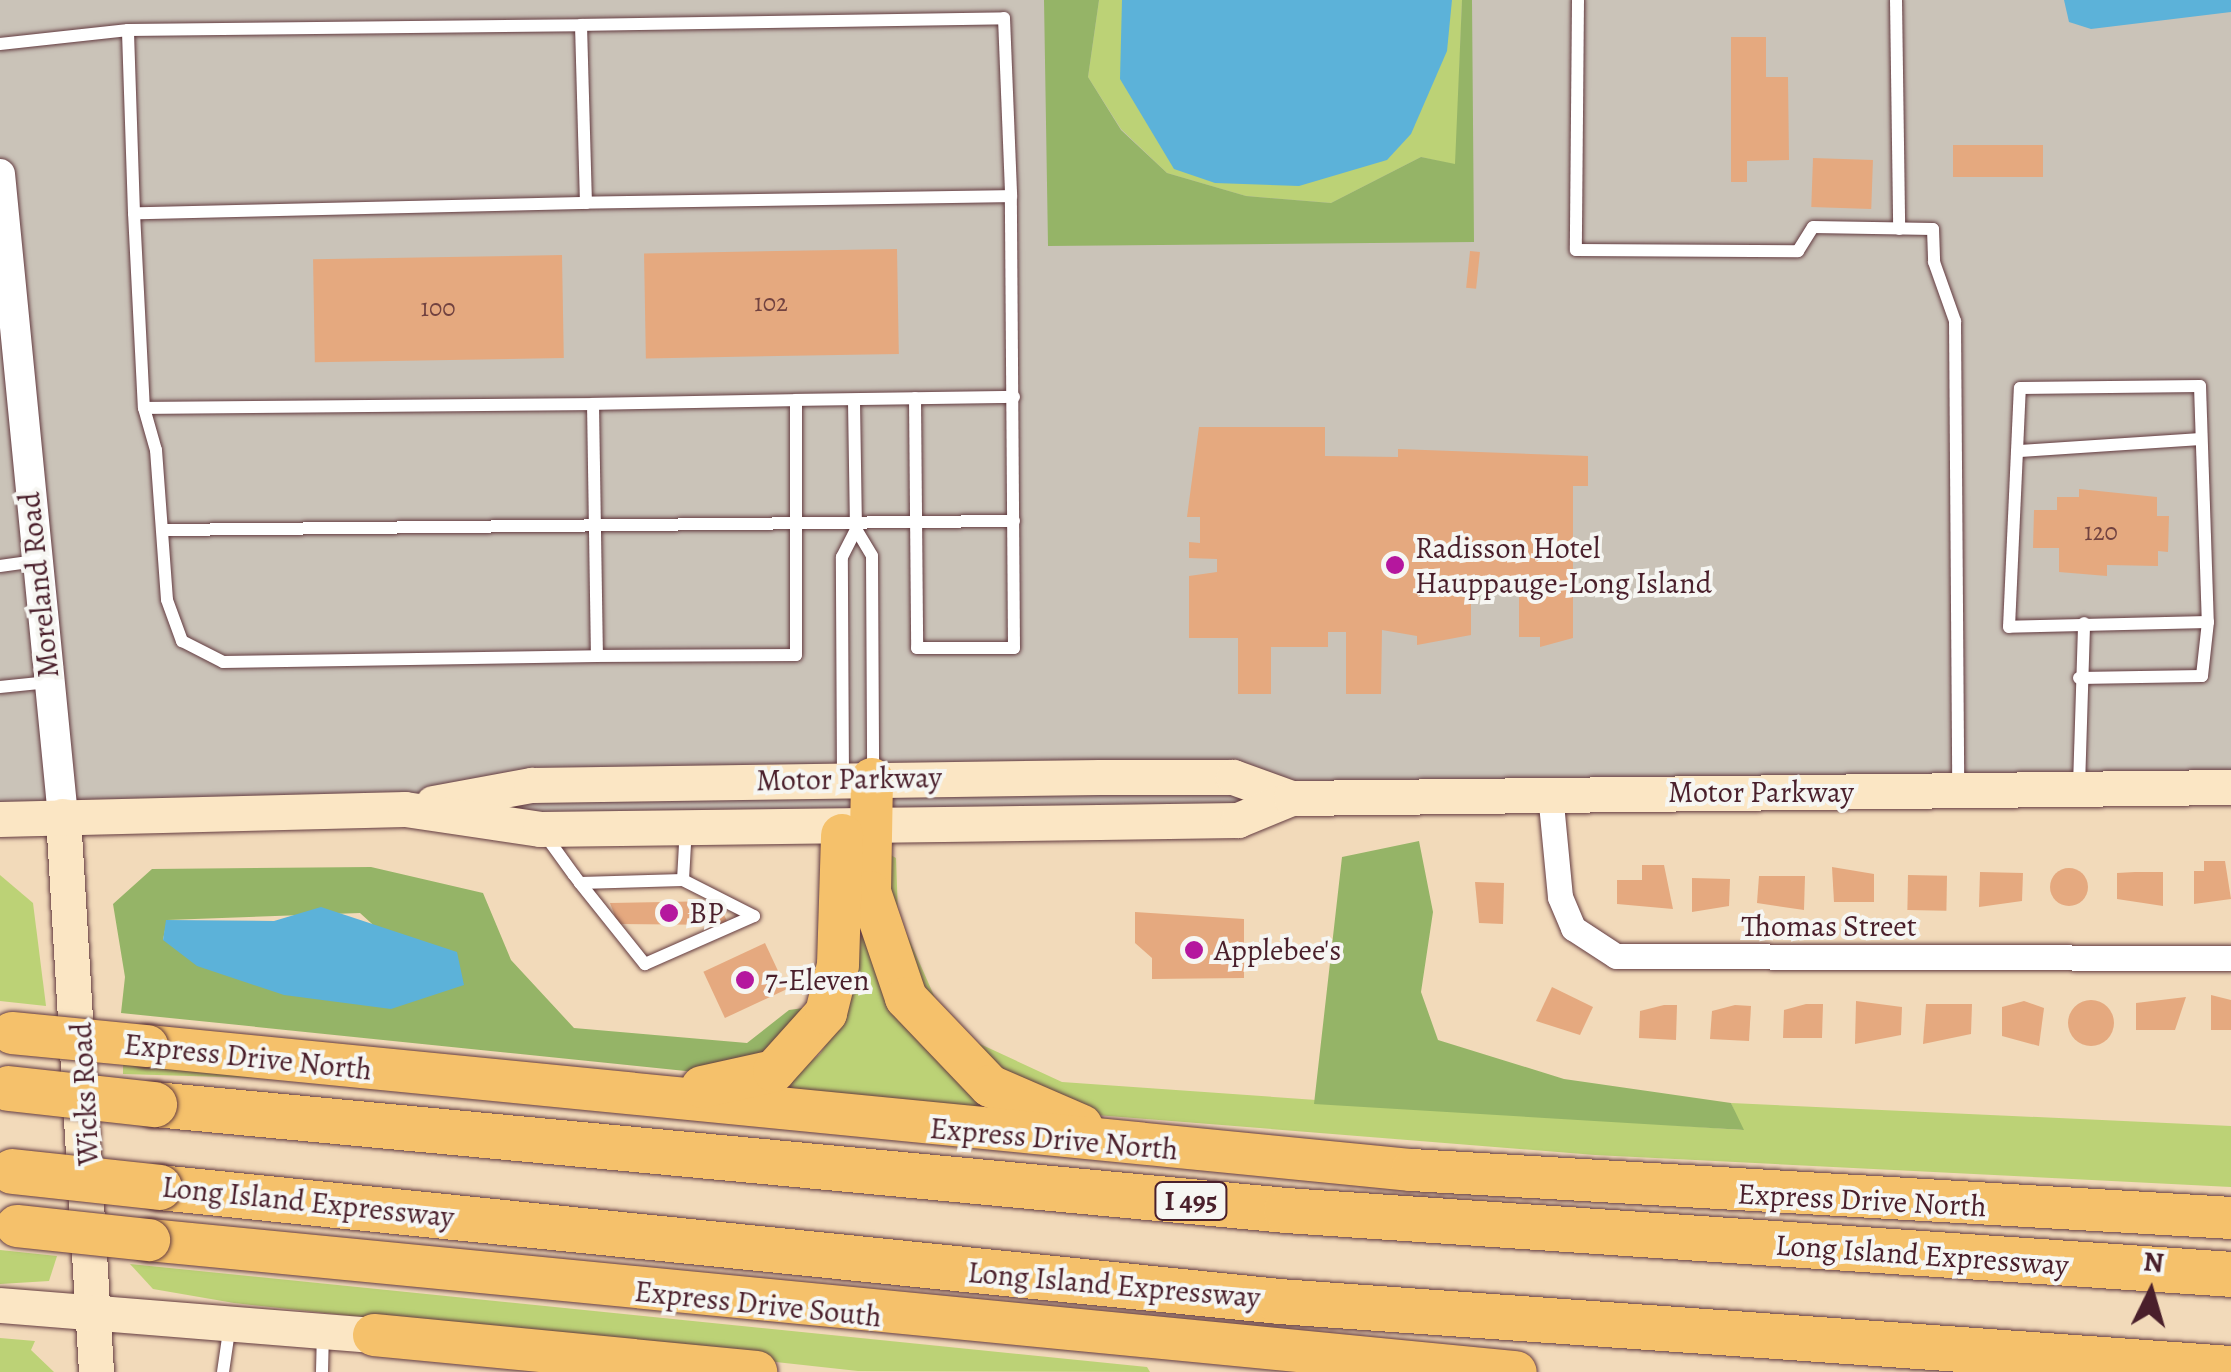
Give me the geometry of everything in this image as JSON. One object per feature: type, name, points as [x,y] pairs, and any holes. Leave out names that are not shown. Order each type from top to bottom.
[{"type":"highway","points":[[564,1090],[729,1086],[786,1063],[819,1025],[836,982],[858,779]]},
{"type":"highway","points":[[856,824],[885,955],[933,1035],[1030,1108],[1177,1150]]},
{"type":"highway","name":"Express Drive North","points":[[6,1032],[1177,1150],[2231,1218]]},
{"type":"highway","name":"Long Island Expressway","points":[[4,1087],[1286,1210],[2231,1274]]},
{"type":"highway","name":"Long Island Expressway","points":[[6,1170],[1318,1304],[2231,1368]]},
{"type":"highway","name":"Express Drive South","points":[[8,1226],[1516,1372]]},
{"type":"highway","points":[[374,1335],[756,1372]]},
{"type":"main road","name":"Motor Parkway","points":[[405,809],[531,784],[858,779],[1233,777],[1291,798],[2231,787]]},
{"type":"main road","name":"Motor Parkway","points":[[0,819],[405,809],[540,829],[686,824],[1238,820],[1291,798]]},
{"type":"main road","name":"Wicks Road","points":[[63,816],[96,1372]]},
{"type":"main road","points":[[0,1305],[374,1335]]},
{"type":"street","name":"Moreland Road","points":[[0,174],[6,312],[63,816]]},
{"type":"street","name":"Thomas Street","points":[[1550,793],[1560,897],[1573,928],[1616,956],[2231,958]]},
{"type":"lane","points":[[1578,0],[1576,250],[1798,252],[1813,227],[1933,230],[1934,262],[1955,320],[1958,790]]},
{"type":"lane","points":[[1896,0],[1899,229]]},
{"type":"lane","points":[[0,44],[128,30],[1004,18],[1011,196],[1014,648],[917,648],[915,398]]},
{"type":"lane","points":[[580,25],[586,203]]},
{"type":"lane","points":[[128,30],[144,408],[163,530],[170,614],[182,641],[223,662],[796,655],[796,400]]},
{"type":"lane","points":[[134,213],[1011,196]]},
{"type":"lane","points":[[2079,678],[2202,676],[2208,622],[2200,386],[2020,388],[2010,627],[2208,622]]},
{"type":"lane","points":[[144,408],[1014,397]]},
{"type":"lane","points":[[854,400],[855,526],[842,557],[858,779]]},
{"type":"lane","points":[[594,404],[597,656]]},
{"type":"lane","points":[[2020,451],[2200,438]]},
{"type":"lane","points":[[163,530],[795,522],[855,526],[1014,520]]},
{"type":"lane","points":[[855,526],[872,556],[858,779]]},
{"type":"lane","points":[[0,566],[36,561]]},
{"type":"lane","points":[[2079,789],[2079,678],[2084,623]]},
{"type":"lane","points":[[0,686],[50,682]]},
{"type":"lane","points":[[683,880],[686,824]]},
{"type":"lane","points":[[540,829],[580,883],[644,964],[754,916],[683,880],[580,883]]},
{"type":"lane","points":[[223,1372],[230,1321]]},
{"type":"lane","points":[[322,1372],[323,1329]]},
{"type":"shaded area","points":[[0,0],[2231,0],[2231,793],[1422,804],[1099,822],[0,815]]},
{"type":"green space","points":[[1044,0],[1099,0],[1088,77],[1121,130],[1167,173],[1246,196],[1331,203],[1421,157],[1455,164],[1462,0],[1472,0],[1474,242],[1048,246]]},
{"type":"green space","points":[[1099,0],[1462,0],[1456,165],[1421,157],[1331,203],[1246,196],[1167,173],[1121,129],[1088,77]]},
{"type":"green space","points":[[1419,841],[1433,912],[1421,992],[1438,1040],[1564,1079],[1731,1103],[1744,1130],[1314,1104],[1342,857]]},
{"type":"green space","points":[[889,854],[896,858],[898,914],[939,1007],[967,1038],[1062,1082],[1742,1130],[1731,1103],[2231,1126],[2231,1187],[1595,1155],[1096,1115],[969,1056],[890,932]]},
{"type":"green space","points":[[371,867],[483,893],[511,960],[574,1028],[747,1043],[789,1010],[818,1006],[774,1055],[705,1073],[121,1013],[125,977],[113,904],[152,869]],"holes":[[[360,913],[381,932],[433,945],[163,940],[167,920]]]},
{"type":"green space","points":[[0,875],[33,903],[46,1006],[0,1001]]},
{"type":"green space","points":[[863,933],[908,1027],[987,1102],[980,1110],[771,1093],[820,1054],[843,1018],[853,942]]},
{"type":"green space","points":[[123,1064],[258,1078],[123,1074]]},
{"type":"green space","points":[[0,1250],[57,1256],[49,1281],[0,1284]]},
{"type":"green space","points":[[130,1264],[1147,1367],[1150,1372],[858,1371],[234,1303],[153,1289]]},
{"type":"green space","points":[[0,1338],[35,1341],[31,1350],[54,1372],[0,1372]]},
{"type":"water","points":[[1122,0],[1452,0],[1447,51],[1411,134],[1387,160],[1299,186],[1215,183],[1174,169],[1120,79]]},
{"type":"water","points":[[2064,0],[2231,0],[2231,12],[2091,29],[2069,22]]},
{"type":"water","points":[[321,907],[457,952],[464,985],[391,1009],[284,995],[197,966],[163,940],[166,920],[274,921]]},
{"type":"building","points":[[1731,37],[1766,37],[1766,77],[1788,77],[1789,160],[1747,161],[1747,182],[1731,182]]},
{"type":"building","points":[[1953,145],[2043,145],[2043,177],[1953,177]]},
{"type":"building","points":[[1813,158],[1873,160],[1871,209],[1811,207]]},
{"type":"building","points":[[897,249],[899,354],[646,358],[644,253]]},
{"type":"building","points":[[1470,251],[1480,252],[1476,289],[1466,288]]},
{"type":"building","points":[[562,255],[564,358],[315,362],[313,259]]},
{"type":"building","name":"Radisson Hotel Hauppauge-Long Island","points":[[1199,427],[1325,427],[1325,456],[1398,457],[1398,449],[1588,456],[1588,486],[1573,486],[1573,638],[1540,647],[1540,637],[1519,637],[1519,588],[1471,588],[1471,635],[1417,645],[1417,636],[1382,630],[1381,694],[1346,694],[1346,632],[1328,632],[1328,647],[1271,647],[1271,694],[1238,694],[1238,638],[1189,638],[1189,576],[1217,572],[1217,559],[1189,558],[1189,542],[1200,543],[1200,517],[1187,517]]},
{"type":"building","points":[[2079,489],[2157,497],[2157,516],[2169,516],[2168,552],[2158,551],[2158,566],[2107,565],[2107,576],[2059,572],[2059,548],[2033,548],[2034,510],[2057,510],[2057,497],[2079,497]]},
{"type":"building","points":[[2204,861],[2225,861],[2231,899],[2194,904],[2194,871],[2204,871]]},
{"type":"building","points":[[1642,865],[1664,865],[1673,909],[1617,904],[1617,880],[1642,880]]},
{"type":"building","points":[[1832,867],[1874,874],[1874,902],[1834,902]]},
{"type":"building","points":[[2069,868],[2083,873],[2088,887],[2083,901],[2069,906],[2055,901],[2050,887],[2055,873]]},
{"type":"building","points":[[1980,872],[2023,873],[2022,901],[1979,907]]},
{"type":"building","points":[[2163,872],[2163,906],[2117,899],[2117,873]]},
{"type":"building","points":[[1908,875],[1947,876],[1946,911],[1907,910]]},
{"type":"building","points":[[1759,876],[1805,876],[1804,910],[1757,903]]},
{"type":"building","points":[[1692,878],[1730,879],[1729,906],[1692,912]]},
{"type":"building","points":[[1475,882],[1504,883],[1503,924],[1479,923]]},
{"type":"building","name":"BP","points":[[717,901],[729,925],[618,924],[610,903]]},
{"type":"building","name":"Applebee's","points":[[1135,912],[1244,919],[1244,978],[1152,979],[1152,958],[1135,943]]},
{"type":"building","name":"7-Eleven","points":[[765,943],[787,989],[725,1018],[703,972]]},
{"type":"building","points":[[1552,987],[1593,1007],[1580,1035],[1536,1021]]},
{"type":"building","points":[[2211,995],[2231,1000],[2231,1030],[2211,1030]]},
{"type":"building","points":[[2186,997],[2175,1030],[2136,1030],[2136,1003]]},
{"type":"building","points":[[2091,1000],[2107,1007],[2114,1023],[2107,1039],[2091,1046],[2075,1039],[2068,1023],[2075,1007]]},
{"type":"building","points":[[1856,1001],[1902,1007],[1901,1035],[1855,1044]]},
{"type":"building","points":[[2024,1001],[2044,1008],[2039,1046],[2002,1036],[2002,1007]]},
{"type":"building","points":[[1823,1004],[1822,1038],[1783,1038],[1784,1010]]},
{"type":"building","points":[[1926,1004],[1972,1004],[1971,1034],[1923,1044]]},
{"type":"building","points":[[1677,1005],[1676,1040],[1639,1038],[1640,1011]]},
{"type":"building","points":[[1735,1005],[1751,1006],[1749,1041],[1710,1039],[1712,1011]]},
{"type":"place","name":"Radisson Hotel Hauppauge-Long Island","points":[[1395,565]]},
{"type":"place","name":"BP","points":[[669,913]]},
{"type":"place","name":"Applebee's","points":[[1194,950]]},
{"type":"place","name":"7-Eleven","points":[[745,980]]}]
